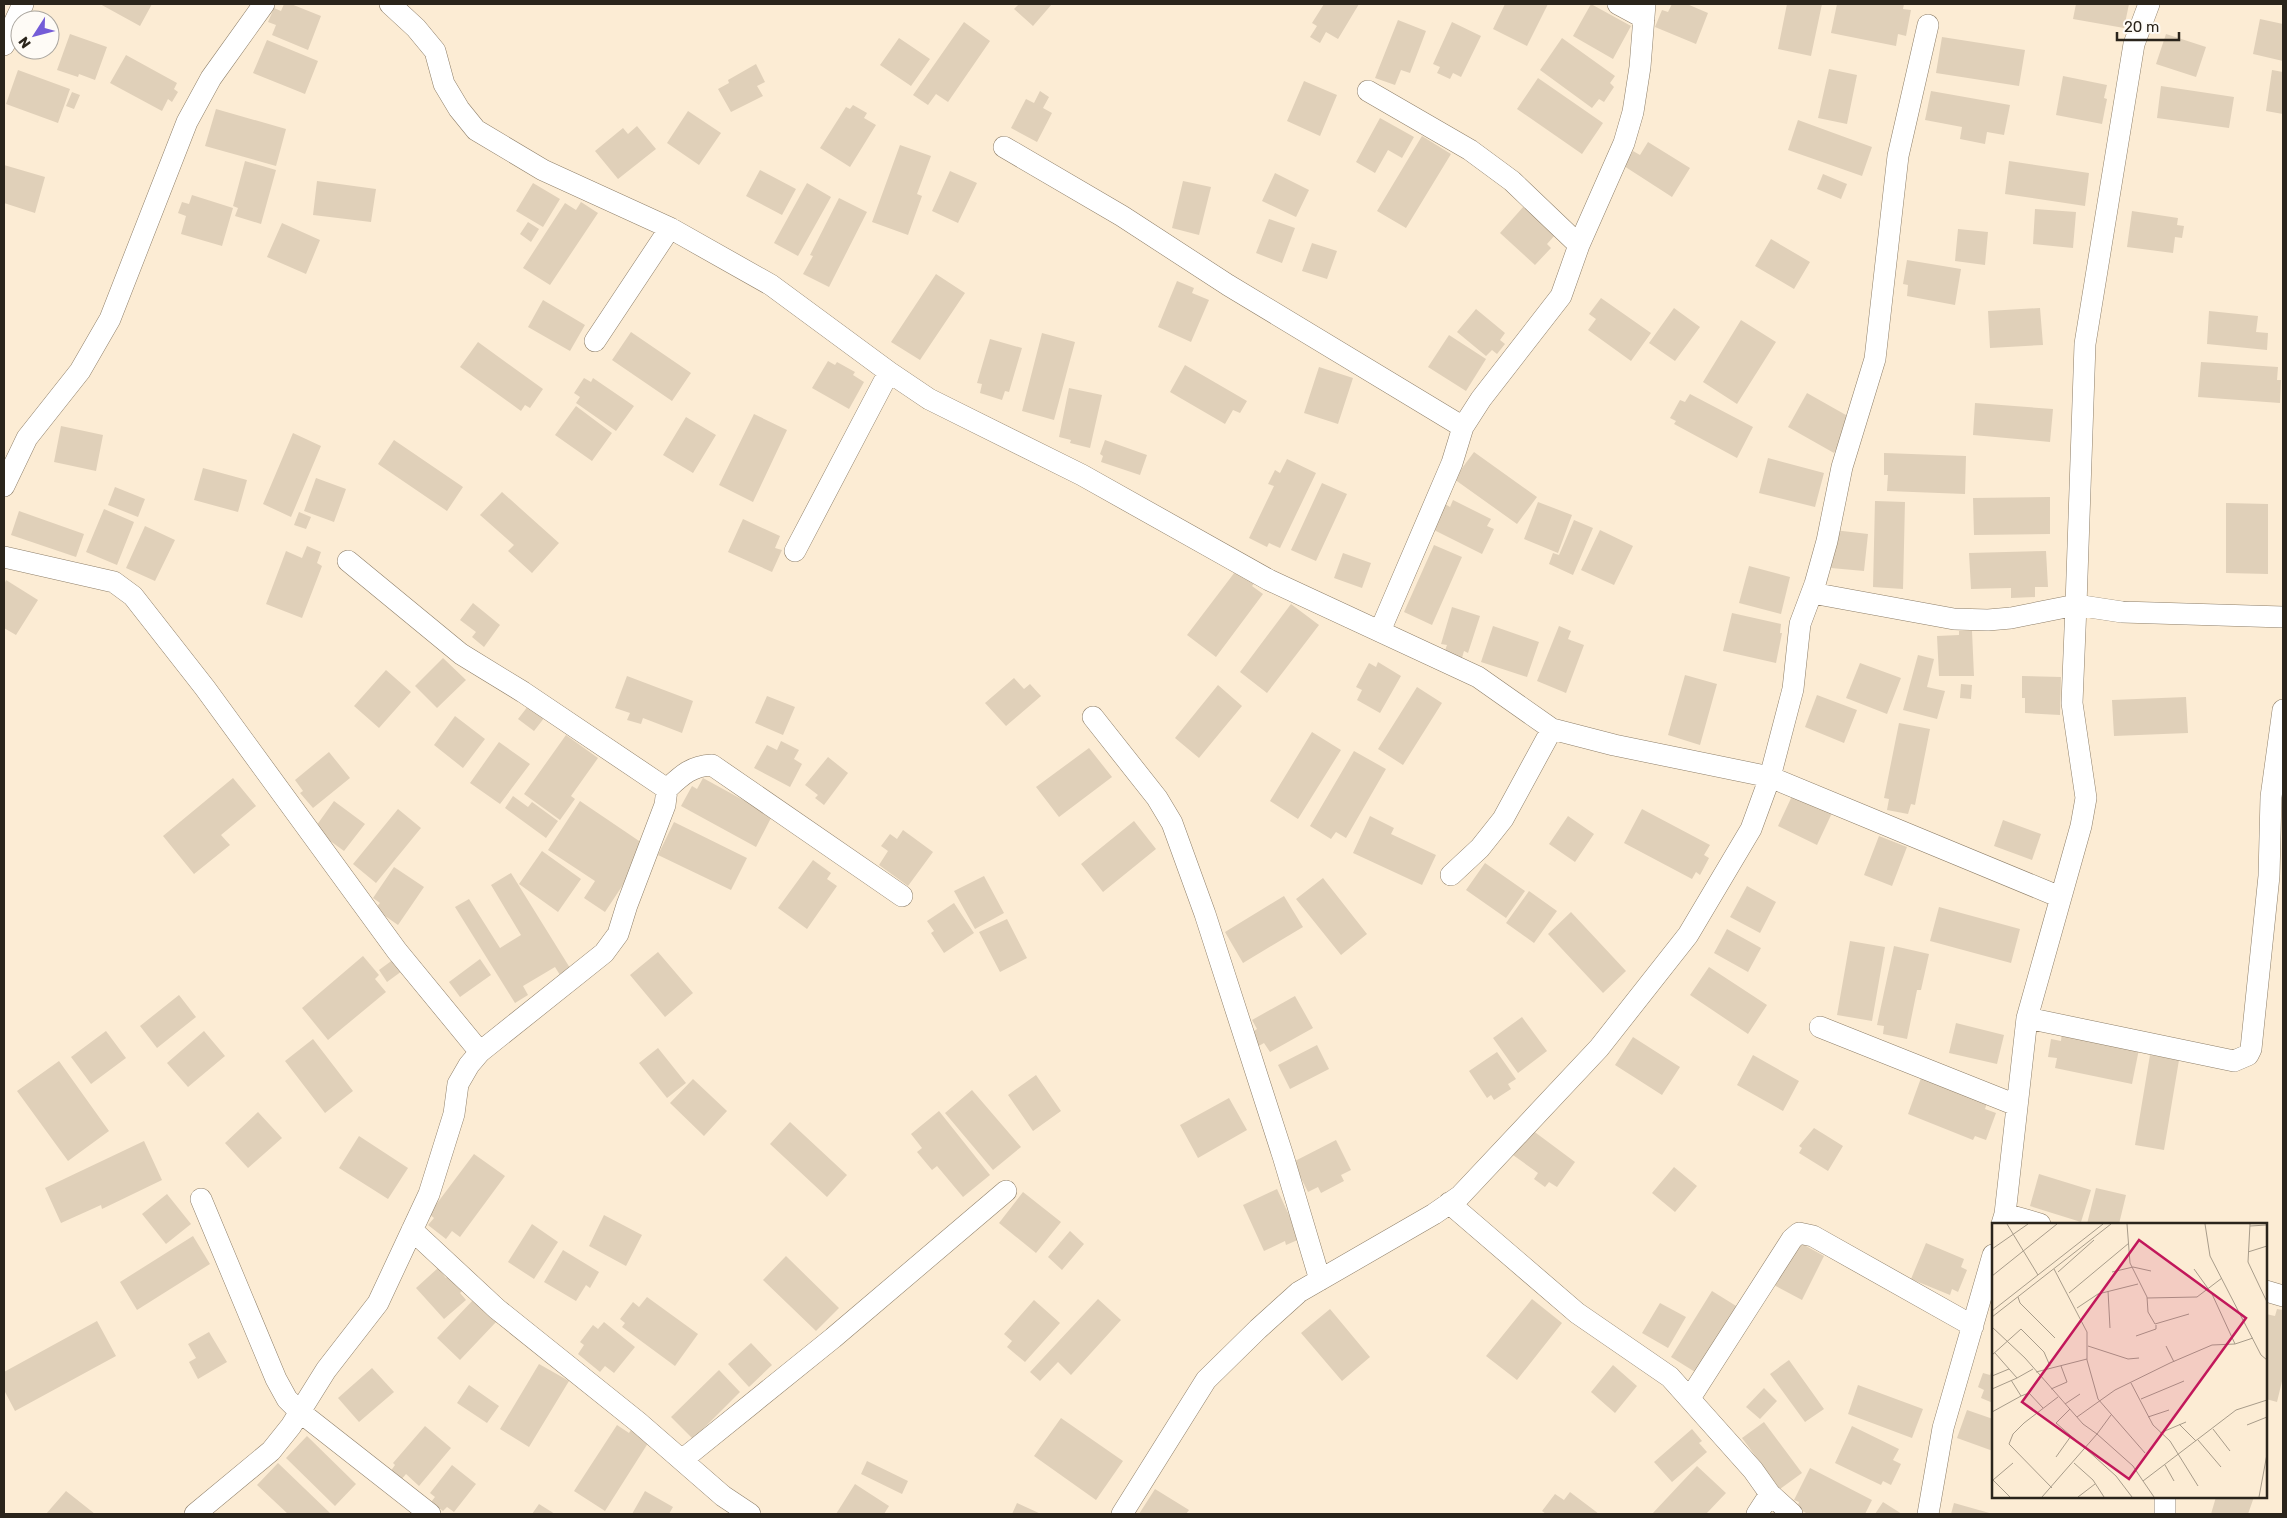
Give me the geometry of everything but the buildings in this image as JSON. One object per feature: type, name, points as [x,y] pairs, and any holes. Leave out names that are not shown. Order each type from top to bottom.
[{"type":"street","points":[[4,45],[23,4]]},
{"type":"street","points":[[4,486],[27,438],[80,371],[110,319],[187,122],[211,78],[264,4]]},
{"type":"street","points":[[390,4],[416,28],[435,50],[444,84],[459,109],[476,130],[506,150],[543,170],[670,228],[771,285],[889,372],[929,399],[1082,475],[1269,580],[1478,677],[1552,729],[1614,745],[1770,777],[2060,897]]},
{"type":"street","points":[[1380,631],[1452,463],[1463,426],[1480,399],[1561,296],[1579,245],[1624,143],[1640,67],[1644,11],[1618,4]]},
{"type":"street","points":[[2033,1223],[2004,1219],[2027,1018],[2081,826],[2086,798],[2072,703],[2085,344],[2134,44],[2149,4]]},
{"type":"street","points":[[1122,1514],[1206,1380],[1299,1292],[1460,1196],[1598,1048],[1688,935],[1752,829],[1770,777],[1793,689],[1800,624],[1812,593],[1827,541],[1842,467],[1875,360],[1898,156],[1928,25]]},
{"type":"street","points":[[1368,91],[1470,150],[1512,181],[1579,245]]},
{"type":"street","points":[[1004,147],[1122,216],[1215,276],[1463,426]]},
{"type":"street","points":[[595,341],[670,228]]},
{"type":"street","points":[[795,551],[889,372]]},
{"type":"street","points":[[4,557],[114,582],[133,596],[205,688],[397,951],[480,1052]]},
{"type":"street","points":[[348,561],[462,654],[523,692],[667,789]]},
{"type":"street","points":[[1812,593],[1954,619],[1988,620],[2011,618],[2076,605],[2122,612],[2283,617]]},
{"type":"street","points":[[2027,1018],[2234,1061],[2248,1055],[2251,1049],[2269,876],[2277,825],[2271,797],[2283,710]]},
{"type":"street","points":[[1093,717],[1157,798],[1172,823],[1208,923],[1280,1146],[1320,1280]]},
{"type":"street","points":[[1451,875],[1480,848],[1503,819],[1552,729]]},
{"type":"street","points":[[195,1514],[271,1451],[300,1412],[326,1370],[378,1303],[429,1194],[454,1114],[458,1084],[469,1065],[480,1052],[604,953],[618,934],[665,805],[667,789],[686,771],[698,766],[712,764],[902,896]]},
{"type":"street","points":[[1820,1027],[2016,1105]]},
{"type":"street","points":[[682,1460],[833,1338],[1006,1191]]},
{"type":"street","points":[[201,1199],[276,1379],[287,1399],[300,1412],[430,1514]]},
{"type":"street","points":[[1449,1203],[1577,1313],[1670,1377],[1753,1470],[1770,1494],[1792,1514]]},
{"type":"street","points":[[412,1230],[497,1308],[723,1496],[750,1514]]},
{"type":"street","points":[[1690,1398],[1792,1239],[1799,1233],[1813,1236],[1973,1326]]},
{"type":"street","points":[[1928,1514],[1943,1428],[1992,1259]]},
{"type":"street","points":[[2267,1291],[2283,1296]]},
{"type":"street","points":[[1757,1514],[1770,1494]]},
{"type":"street","points":[[2165,1498],[2165,1514]]}]
